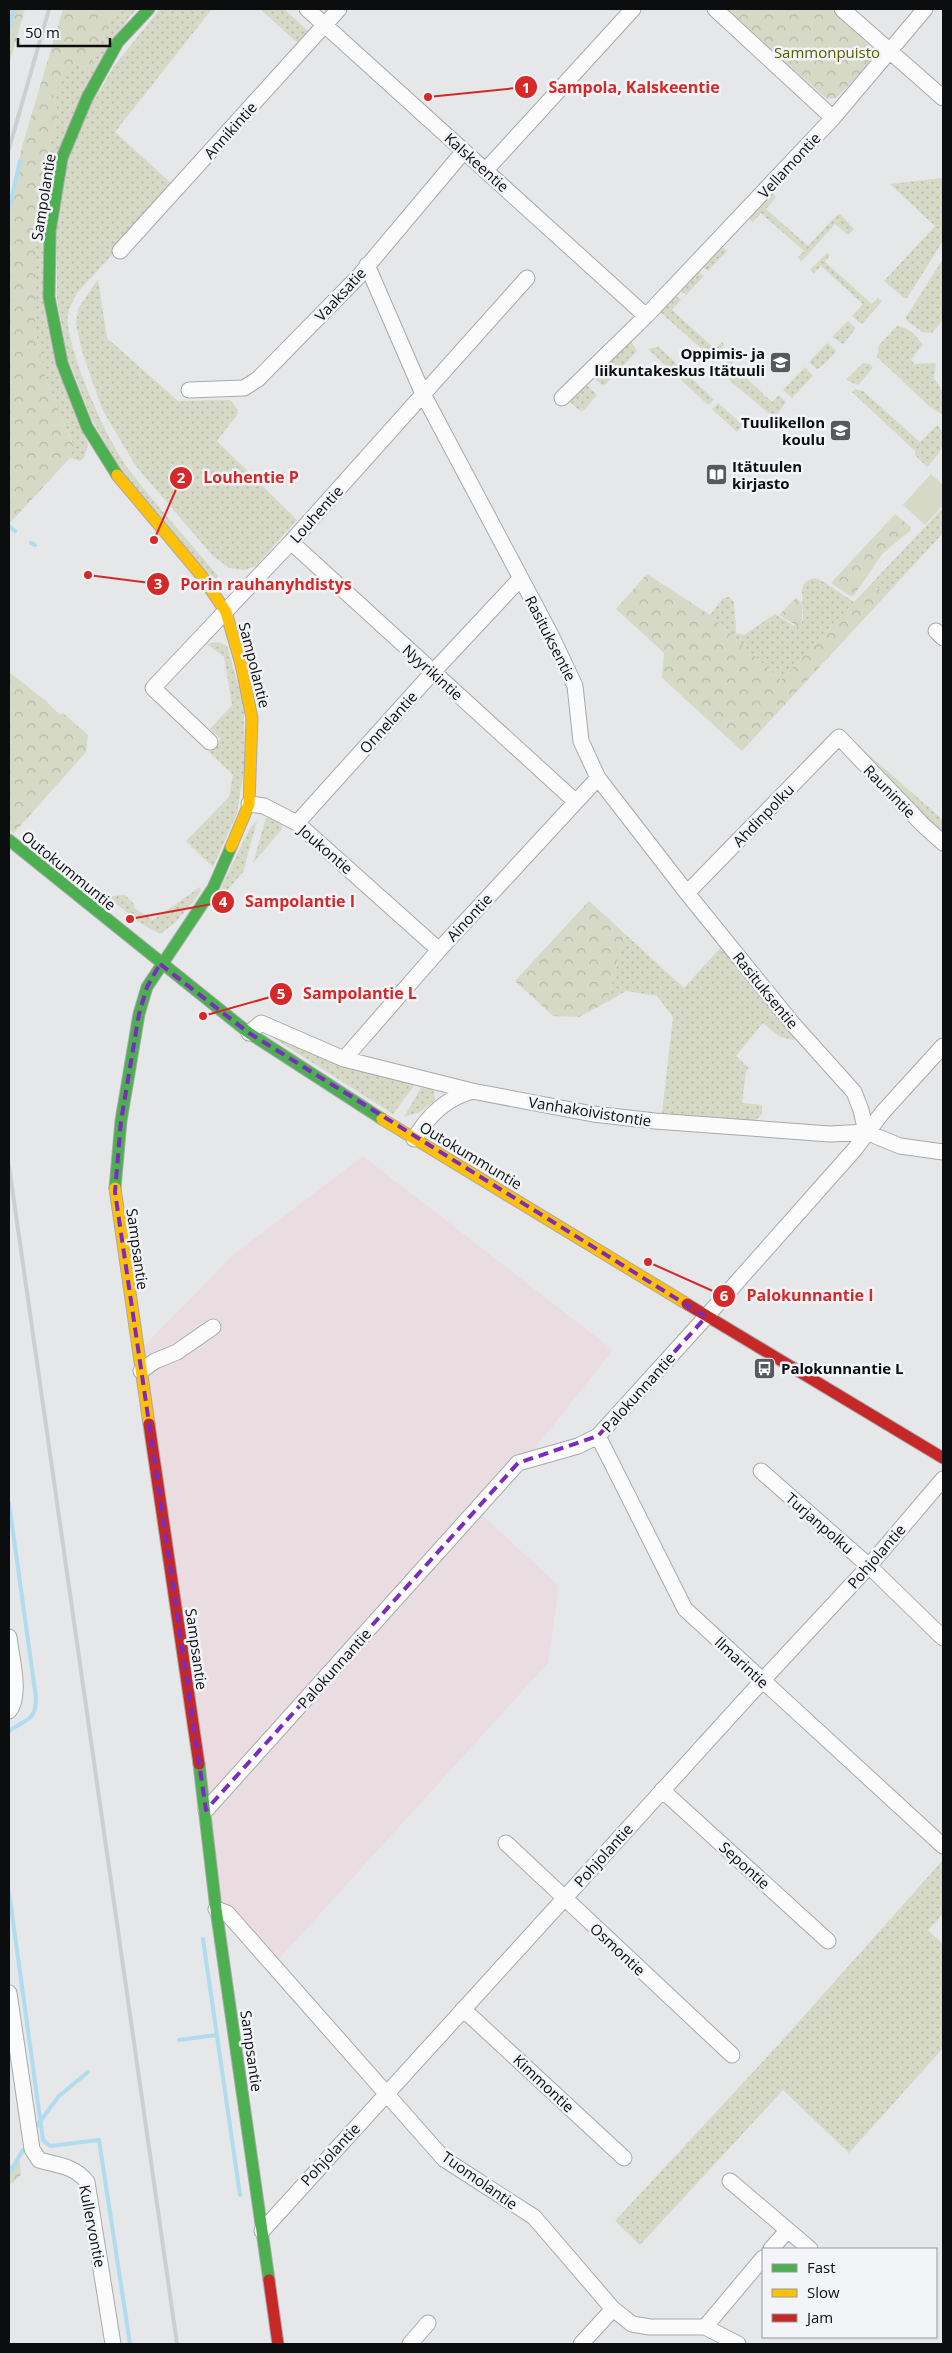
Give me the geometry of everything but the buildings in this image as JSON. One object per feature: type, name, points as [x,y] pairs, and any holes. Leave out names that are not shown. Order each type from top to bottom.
[{"type":"street","name":"Sampolantie","points":[[149,9],[118,42],[87,98],[62,158],[50,232],[49,297],[62,363],[88,427],[121,482],[200,575],[226,612],[241,664],[252,718],[249,804],[213,888],[160,964]]},
{"type":"street","name":"Kalskeentie","points":[[307,9],[646,316]]},
{"type":"street","name":"Annikintie","points":[[120,251],[339,9]]},
{"type":"street","points":[[486,170],[633,9]]},
{"type":"street","points":[[715,9],[833,118]]},
{"type":"street","points":[[842,9],[943,98]]},
{"type":"street","name":"Vellamontie","points":[[562,398],[646,316],[833,118],[925,9]]},
{"type":"street","name":"Vaaksatie","points":[[190,390],[244,388],[258,379],[368,265],[464,151]]},
{"type":"street","name":"Rasituksentie","points":[[368,265],[422,394],[551,635],[575,686],[581,741],[598,778],[687,893],[793,1024],[854,1092],[861,1110],[866,1132]]},
{"type":"street","name":"Louhentie","points":[[210,742],[153,688],[291,542],[527,278]]},
{"type":"street","name":"Nyyrikintie","points":[[291,542],[576,802]]},
{"type":"street","name":"Onnelantie","points":[[297,823],[432,672],[520,579]]},
{"type":"street","name":"Raunintie","points":[[839,737],[922,824],[943,843]]},
{"type":"street","name":"Ahdinpolku","points":[[687,893],[839,737]]},
{"type":"street","name":"Ainontie","points":[[344,1059],[439,950],[598,778]]},
{"type":"street","name":"Joukontie","points":[[249,804],[264,806],[297,823],[439,950]]},
{"type":"street","name":"Outokummuntie","points":[[9,840],[160,964],[249,1033],[414,1139],[706,1317],[943,1458]]},
{"type":"street","name":"Sampsantie","points":[[160,964],[147,987],[139,1014],[121,1121],[115,1192],[206,1810],[216,1909],[278,2344]]},
{"type":"street","name":"Vanhakoivistontie","points":[[249,1033],[261,1024],[344,1059],[472,1092],[593,1114],[655,1122],[830,1134],[866,1132],[900,1146],[943,1152]]},
{"type":"street","name":"Palokunnantie","points":[[206,1810],[518,1463],[578,1446],[598,1436],[855,1149],[866,1132],[943,1046]]},
{"type":"street","points":[[414,1139],[426,1119],[442,1106],[456,1096],[472,1092]]},
{"type":"street","points":[[141,1371],[155,1361],[177,1352],[213,1327]]},
{"type":"street","name":"Ilmarintie","points":[[598,1436],[685,1609],[943,1846]]},
{"type":"street","name":"Turjanpolku","points":[[761,1470],[869,1566],[943,1638]]},
{"type":"street","name":"Pohjolantie","points":[[262,2231],[662,1790],[869,1566],[943,1479]]},
{"type":"street","points":[[9,1637],[16,1692],[14,1706],[9,1711]]},
{"type":"street","name":"Sepontie","points":[[662,1790],[828,1941]]},
{"type":"street","name":"Osmontie","points":[[506,1843],[732,2055]]},
{"type":"street","name":"Tuomolantie","points":[[216,1909],[227,1913],[387,2092],[444,2159],[534,2217],[613,2309],[632,2324],[650,2327],[705,2327],[738,2344]]},
{"type":"street","name":"Kullervontie","points":[[9,1993],[34,2155],[39,2160],[72,2168],[80,2173],[87,2182],[113,2344]]},
{"type":"street","name":"Kimmontie","points":[[463,2009],[624,2158]]},
{"type":"street","points":[[730,2181],[809,2248]]},
{"type":"street","points":[[772,2248],[787,2231]]},
{"type":"street","points":[[705,2327],[762,2259]]},
{"type":"street","points":[[581,2344],[613,2309]]},
{"type":"street","points":[[410,2344],[428,2323]]},
{"type":"highlighted area","points":[[160,964],[249,1033],[706,1317],[598,1436],[518,1463],[206,1810],[115,1192],[121,1121],[139,1014],[147,987]]},
{"type":"shaded area","points":[[363,1156],[613,1350],[482,1515],[559,1586],[548,1663],[279,1959],[221,1900],[144,1346],[233,1255]]},
{"type":"green space","points":[[9,9],[25,9],[9,64]]},
{"type":"green space","points":[[63,9],[122,9],[110,20],[89,69],[75,63],[53,94],[58,114],[35,204],[35,329],[46,379],[73,445],[70,458],[9,524],[9,259],[11,246],[9,244],[9,208],[22,147]]},
{"type":"green space","points":[[122,9],[137,9],[127,20],[41,237],[88,445],[84,458],[80,461],[70,458],[73,444],[46,379],[35,329],[35,204],[58,114],[53,94],[75,63],[89,69],[110,20]]},
{"type":"green space","points":[[160,9],[212,9],[115,132],[172,184],[170,192],[77,293],[71,304],[68,325],[71,341],[84,380],[111,441],[130,471],[151,498],[218,576],[215,581],[120,469],[91,418],[68,358],[57,300],[56,224],[67,166],[92,105],[114,66]]},
{"type":"green space","points":[[260,9],[284,9],[308,31],[300,45]]},
{"type":"green space","name":"Sammonpuisto","points":[[726,9],[831,9],[875,51],[875,58],[836,98],[827,99]]},
{"type":"green space","points":[[943,178],[943,241],[907,298],[904,298],[884,281],[935,226],[890,184]]},
{"type":"green space","points":[[770,192],[776,197],[766,209],[808,246],[837,215],[840,214],[854,229],[848,235],[835,224],[801,262],[798,257],[804,251],[761,213],[753,222],[747,217]]},
{"type":"green space","points":[[721,246],[727,251],[708,271],[702,266]]},
{"type":"green space","points":[[827,253],[830,255],[825,262],[872,304],[878,298],[882,301],[863,323],[860,323],[852,316],[863,304],[821,266],[814,273],[810,270]]},
{"type":"green space","points":[[943,259],[943,320],[932,333],[922,332],[906,320],[906,317]]},
{"type":"green space","points":[[698,271],[704,276],[686,295],[680,290]]},
{"type":"green space","points":[[98,279],[107,338],[178,401],[230,400],[238,410],[237,415],[217,441],[297,520],[256,566],[244,570],[229,568],[212,555],[135,465],[102,409],[82,351],[76,324],[78,309]]},
{"type":"green space","points":[[674,294],[681,300],[672,310],[715,349],[722,342],[725,345],[715,355],[710,356],[660,312],[660,309]]},
{"type":"green space","points":[[848,321],[856,328],[843,344],[832,337]]},
{"type":"green space","points":[[897,326],[912,332],[923,345],[911,359],[914,364],[936,363],[934,378],[943,392],[943,415],[930,407],[877,357],[879,345]]},
{"type":"green space","points":[[628,337],[637,351],[606,384],[602,385],[595,379],[595,374]]},
{"type":"green space","points":[[827,343],[836,350],[835,353],[817,369],[809,362]]},
{"type":"green space","points":[[659,347],[714,400],[708,405],[648,349]]},
{"type":"green space","points":[[734,354],[738,356],[731,364],[772,402],[779,395],[786,402],[777,414],[768,413],[720,372],[720,368]]},
{"type":"green space","points":[[863,363],[870,364],[873,368],[858,385],[846,380]]},
{"type":"green space","points":[[805,367],[813,376],[792,398],[783,390]]},
{"type":"green space","points":[[584,386],[588,386],[597,395],[584,410],[580,411],[570,402]]},
{"type":"green space","points":[[855,389],[863,391],[920,442],[937,425],[943,437],[942,448],[927,467],[915,455],[915,451],[852,392]]},
{"type":"green space","points":[[718,403],[743,425],[737,432],[712,409]]},
{"type":"green space","points":[[931,474],[943,485],[943,505],[925,525],[903,505]]},
{"type":"green space","points":[[943,508],[943,533],[886,595],[872,583]]},
{"type":"green space","points":[[895,514],[911,527],[910,531],[883,553],[854,595],[850,596],[831,583]]},
{"type":"green space","points":[[647,574],[710,615],[781,680],[872,583],[886,595],[742,751],[662,678],[664,653],[616,609]]},
{"type":"green space","points":[[813,578],[819,579],[854,602],[781,680],[710,615],[723,598],[729,597],[734,602],[736,633],[744,635],[775,614],[794,626],[803,620],[802,589],[805,582]]},
{"type":"green space","points":[[796,598],[802,603],[802,625],[799,627],[779,615]]},
{"type":"green space","points":[[218,642],[227,646],[244,706],[244,770],[237,813],[213,867],[186,841],[229,797],[233,775],[209,752],[221,739],[210,729],[232,705],[224,657],[207,644]]},
{"type":"green space","points":[[9,672],[46,701],[60,715],[63,713],[88,735],[86,752],[14,833],[9,829]]},
{"type":"green space","points":[[860,747],[943,820],[943,835],[858,750]]},
{"type":"green space","points":[[266,818],[278,819],[282,829],[253,863]]},
{"type":"green space","points":[[257,821],[243,872],[213,907],[250,828]]},
{"type":"green space","points":[[200,887],[201,891],[187,909],[172,925],[160,934],[139,922],[110,899],[113,896],[125,895],[134,904],[134,908],[153,920]]},
{"type":"green space","points":[[589,901],[625,934],[607,1002],[579,1017],[553,1016],[515,981]]},
{"type":"green space","points":[[625,934],[684,988],[721,947],[795,1038],[793,1040],[780,1037],[763,1023],[736,1056],[749,1068],[746,1071],[742,1103],[762,1105],[762,1114],[755,1121],[662,1113],[673,1017],[657,996],[626,991],[607,1002]]},
{"type":"green space","points":[[269,1035],[412,1084],[414,1086],[393,1114]]},
{"type":"green space","points":[[422,1086],[431,1087],[435,1100],[420,1112],[404,1117]]},
{"type":"green space","points":[[943,1860],[943,1914],[928,1930],[943,1944],[943,2048],[849,2153],[783,2090],[640,2245],[615,2221],[779,2044]]},
{"type":"green space","points":[[19,2157],[21,2175],[9,2186],[9,2167]]},
{"type":"waterway","points":[[9,28],[15,9]]},
{"type":"waterway","points":[[9,210],[20,161]]},
{"type":"waterway","points":[[9,526],[15,531]]},
{"type":"waterway","points":[[31,543],[35,545]]},
{"type":"waterway","points":[[9,1503],[36,1698],[36,1706],[29,1719],[9,1731]]},
{"type":"waterway","points":[[9,1892],[43,2140],[50,2146],[99,2140],[130,2344]]},
{"type":"waterway","points":[[203,1939],[240,2195]]},
{"type":"waterway","points":[[179,2040],[217,2035]]},
{"type":"waterway","points":[[36,2127],[59,2096],[88,2072]]},
{"type":"waterway","points":[[9,2174],[23,2150]]},
{"type":"railway","points":[[9,149],[49,9]]},
{"type":"railway","points":[[9,1166],[177,2344]]},
{"type":"traffic: fast","points":[[117,475],[87,427],[62,363],[49,297],[50,231],[62,158],[87,98],[118,42],[149,9]]},
{"type":"traffic: fast","points":[[9,840],[249,1033],[382,1119]]},
{"type":"traffic: fast","points":[[115,1188],[121,1121],[139,1014],[147,987],[213,888],[231,847]]},
{"type":"traffic: fast","points":[[199,1764],[216,1909],[269,2280]]},
{"type":"traffic: slow","points":[[117,475],[201,575],[226,612],[241,664],[252,718],[249,804],[231,847]]},
{"type":"traffic: slow","points":[[382,1119],[687,1304]]},
{"type":"traffic: slow","points":[[115,1188],[149,1424]]},
{"type":"traffic: jam","points":[[687,1304],[943,1458]]},
{"type":"traffic: jam","points":[[149,1424],[199,1764]]},
{"type":"traffic: jam","points":[[269,2280],[278,2344]]},
{"type":"place","name":"Sampola, Kalskeentie","points":[[428,97]]},
{"type":"place","name":"Oppimis- ja liikuntakeskus Itätuuli","points":[[781,362]]},
{"type":"place","name":"Tuulikellon koulu","points":[[841,431]]},
{"type":"place","name":"Itätuulen kirjasto","points":[[716,475]]},
{"type":"place","name":"Louhentie P","points":[[154,540]]},
{"type":"place","name":"Porin rauhanyhdistys","points":[[88,575]]},
{"type":"place","name":"Sampolantie I","points":[[130,919]]},
{"type":"place","name":"Sampolantie L","points":[[203,1016]]},
{"type":"place","name":"Palokunnantie I","points":[[648,1262]]},
{"type":"place","name":"Palokunnantie L","points":[[765,1368]]}]
